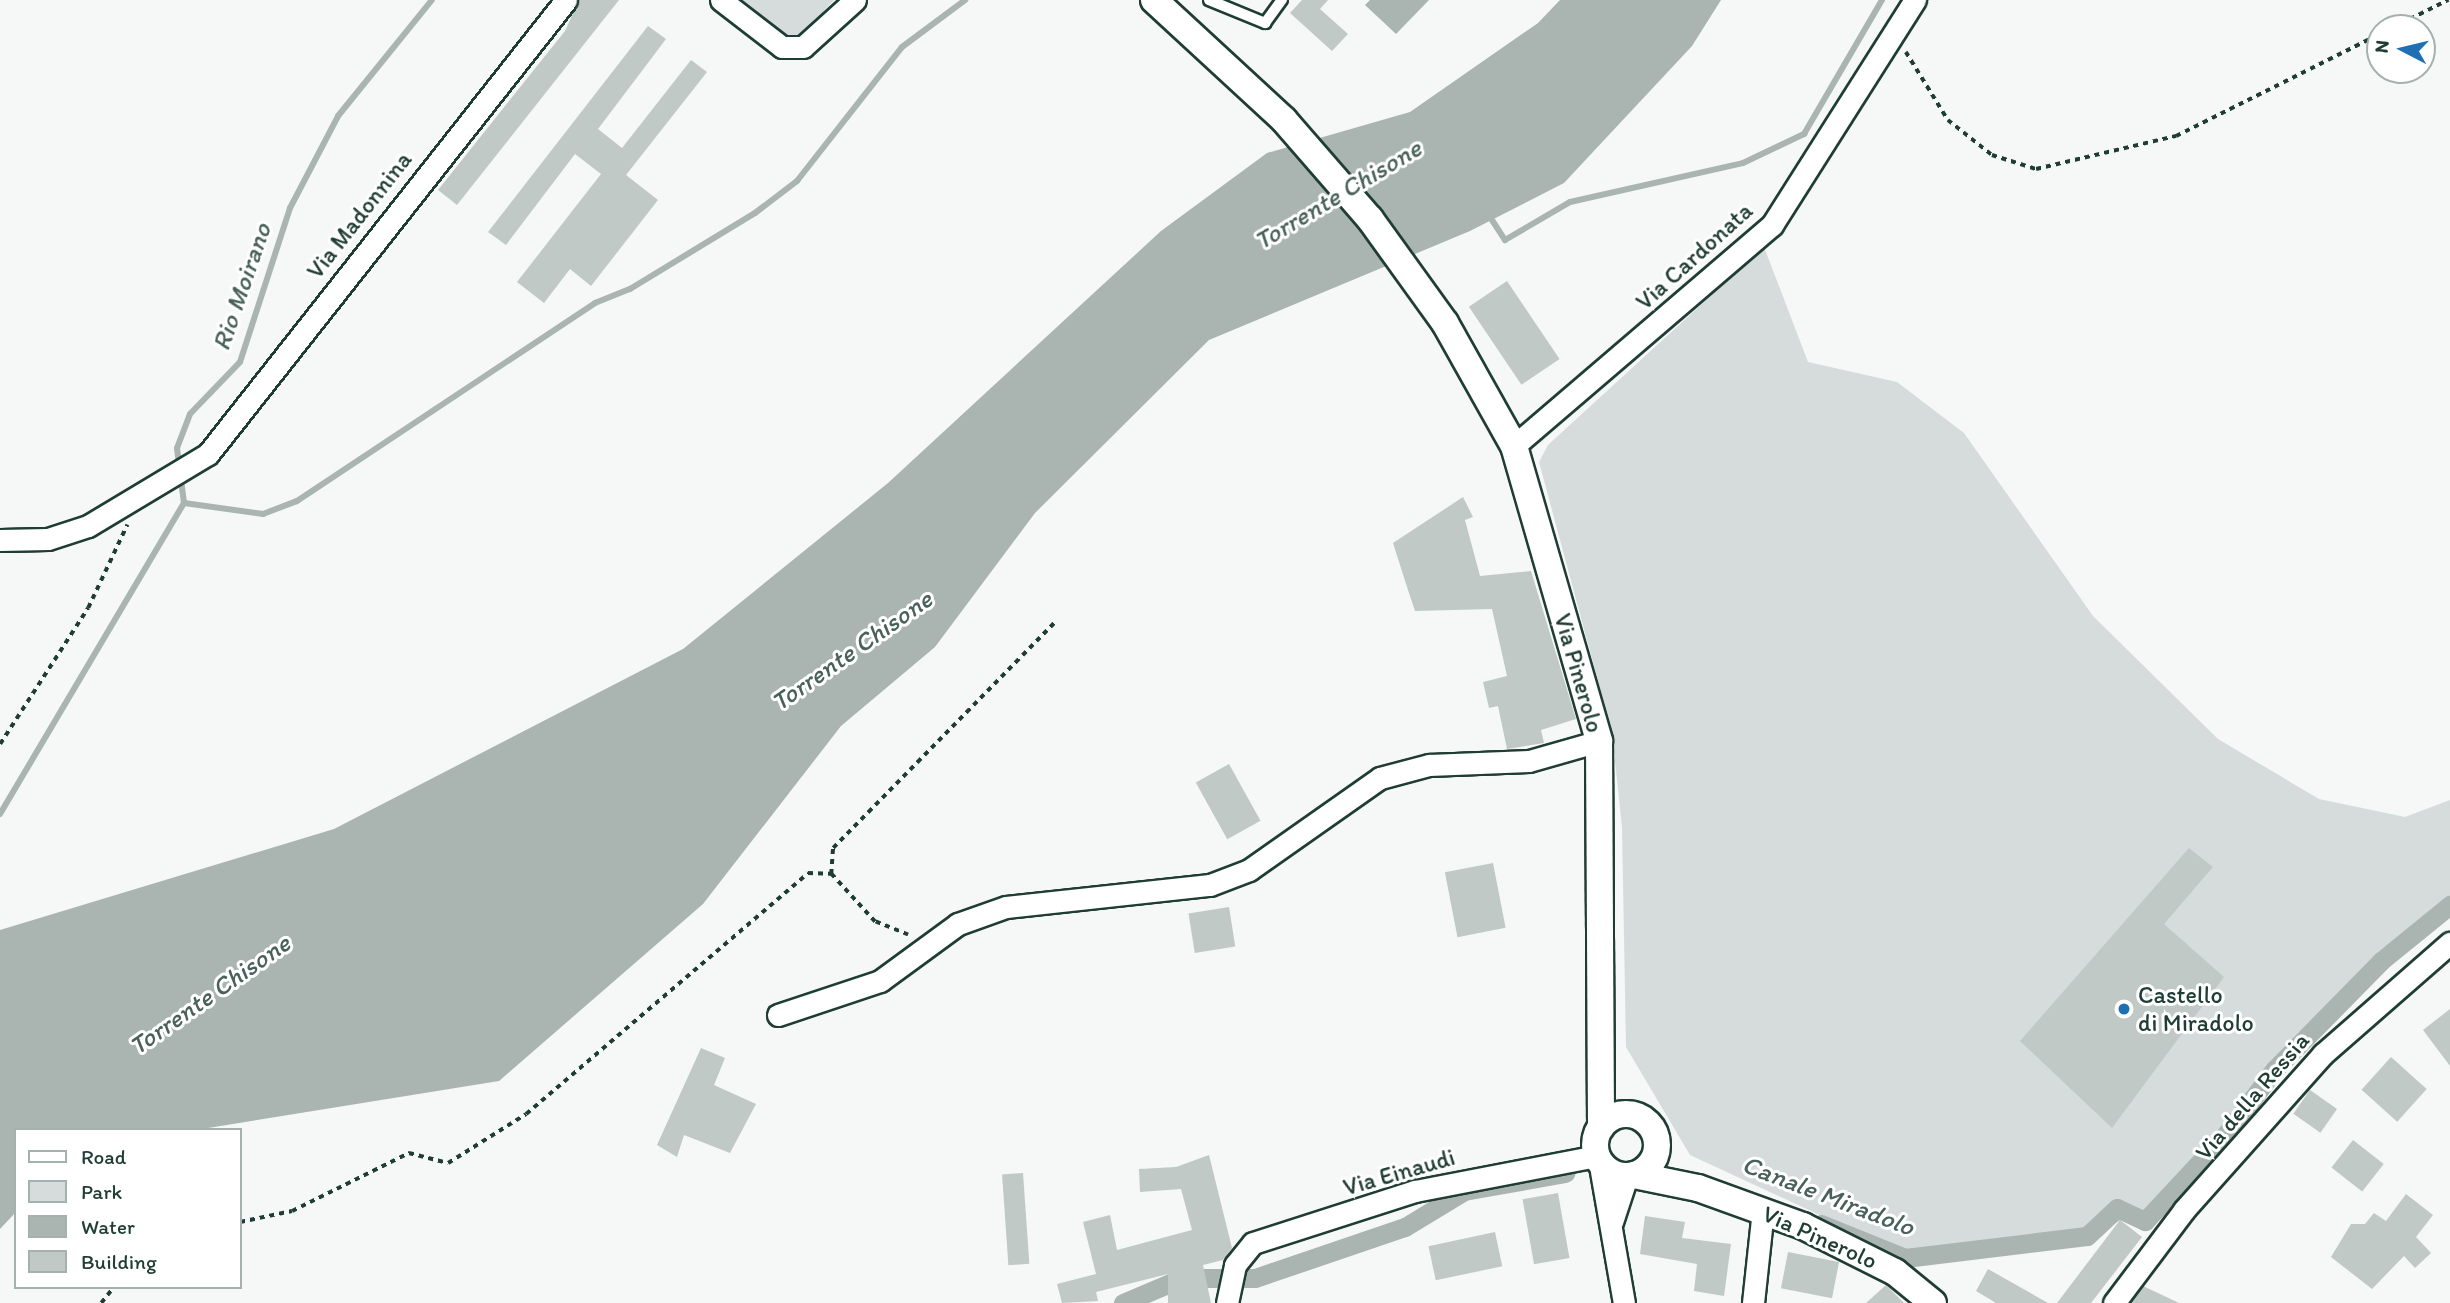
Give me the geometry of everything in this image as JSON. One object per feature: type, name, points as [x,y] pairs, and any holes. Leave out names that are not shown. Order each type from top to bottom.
[{"type":"street","name":"Via Madonnina","points":[[142,492],[195,464],[566,0]]},
{"type":"street","points":[[721,0],[774,42],[803,47],[855,0]]},
{"type":"street","name":"Via Pinerolo","points":[[1154,0],[1284,120],[1370,219],[1445,323],[1514,446],[1598,741],[1605,1047],[1601,1127]]},
{"type":"street","name":"Via Cardonata","points":[[1514,446],[1772,225],[1915,0]]},
{"type":"street","points":[[0,540],[48,539],[88,526],[142,492]]},
{"type":"street","points":[[778,1015],[880,981],[946,934],[1006,907],[1210,885],[1249,870],[1380,778],[1429,765],[1529,761],[1598,741]]},
{"type":"street","name":"Via della Ressia","points":[[2114,1303],[2184,1210],[2323,1054],[2450,943]]},
{"type":"street","name":"Via Pinerolo","points":[[1605,1047],[1625,1095],[1646,1121]]},
{"type":"street","points":[[1612,1222],[1631,1175],[1650,1165],[1657,1148],[1646,1121],[1617,1115],[1601,1127],[1598,1158],[1612,1222],[1624,1303]]},
{"type":"street","name":"Via Pinerolo","points":[[1657,1148],[1698,1188]]},
{"type":"street","points":[[1598,1158],[1631,1175]]},
{"type":"street","name":"Via Einaudi","points":[[1229,1289],[1253,1243],[1415,1191],[1598,1158]]},
{"type":"street","name":"Via Pinerolo","points":[[1631,1175],[1698,1188],[1763,1210],[1857,1250],[1933,1303]]},
{"type":"street","points":[[1753,1303],[1763,1210]]},
{"type":"lane","points":[[1209,0],[1265,23],[1282,0]]},
{"type":"path","points":[[2420,14],[2448,0]]},
{"type":"path","points":[[1894,33],[1948,121],[1992,155],[2036,169],[2176,136],[2366,41]]},
{"type":"path","points":[[0,744],[88,608],[142,492]]},
{"type":"path","points":[[831,874],[833,848],[847,829],[1054,622]]},
{"type":"path","points":[[242,1222],[292,1211],[409,1153],[448,1163],[526,1114],[808,873],[831,874],[875,922],[905,935],[946,934]]},
{"type":"path","points":[[101,1303],[112,1289]]},
{"type":"green space","points":[[740,0],[834,0],[801,35],[786,36]]},
{"type":"green space","name":"Castello di Miradolo","points":[[1764,247],[1808,362],[1897,382],[1964,433],[2093,616],[2218,739],[2319,799],[2405,817],[2450,800],[2450,914],[2375,974],[2151,1214],[2062,1235],[1904,1254],[1690,1155],[1626,1047],[1622,827],[1612,733],[1539,462],[1548,445]]},
{"type":"water","points":[[1370,0],[1429,0],[1396,34],[1365,5]]},
{"type":"water","name":"Torrente Chisone","points":[[1560,0],[1721,0],[1692,46],[1564,183],[1470,231],[1209,340],[1035,513],[935,647],[841,726],[703,904],[499,1081],[208,1128],[14,1128],[14,1214],[0,1229],[0,930],[334,829],[683,649],[888,483],[1161,231],[1267,153],[1410,112],[1538,23]]},
{"type":"building","points":[[579,0],[619,0],[457,205],[438,190],[565,31]]},
{"type":"building","points":[[1302,0],[1328,0],[1320,9],[1348,34],[1332,51],[1290,13]]},
{"type":"building","points":[[648,26],[666,39],[598,129],[622,148],[691,60],[707,72],[626,175],[658,200],[591,286],[570,269],[544,303],[517,282],[601,174],[575,154],[506,245],[488,232]]},
{"type":"building","points":[[1507,281],[1560,359],[1521,385],[1469,307]]},
{"type":"building","points":[[1463,497],[1473,517],[1465,520],[1480,576],[1531,571],[1576,719],[1541,730],[1544,743],[1507,749],[1498,706],[1489,708],[1483,682],[1507,676],[1492,609],[1415,611],[1407,587],[1393,543]]},
{"type":"building","points":[[1229,764],[1261,821],[1227,839],[1196,782]]},
{"type":"building","name":"Castello di Miradolo","points":[[2189,848],[2213,867],[2164,924],[2224,977],[2112,1128],[2020,1041]]},
{"type":"building","points":[[1493,863],[1506,928],[1457,937],[1445,872]]},
{"type":"building","points":[[1229,907],[1235,947],[1195,953],[1189,913]]},
{"type":"building","points":[[2450,1009],[2450,1066],[2423,1030]]},
{"type":"building","points":[[701,1048],[725,1058],[714,1085],[756,1104],[730,1153],[684,1135],[677,1157],[657,1145]]},
{"type":"building","points":[[2391,1057],[2427,1089],[2397,1122],[2362,1090]]},
{"type":"building","points":[[2310,1090],[2337,1109],[2320,1133],[2293,1114]]},
{"type":"building","points":[[2353,1140],[2384,1164],[2362,1192],[2331,1168]]},
{"type":"building","points":[[1209,1155],[1232,1248],[1223,1260],[1203,1265],[1211,1303],[1168,1303],[1168,1274],[1096,1292],[1098,1301],[1062,1303],[1057,1284],[1096,1274],[1083,1222],[1110,1215],[1117,1250],[1192,1230],[1181,1189],[1140,1192],[1139,1169],[1176,1167]]},
{"type":"building","points":[[1023,1173],[1029,1264],[1008,1265],[1002,1174]]},
{"type":"building","points":[[1558,1193],[1569,1258],[1534,1264],[1523,1199]]},
{"type":"building","points":[[2406,1194],[2433,1215],[2416,1237],[2431,1253],[2415,1268],[2404,1256],[2372,1289],[2331,1257],[2351,1224],[2365,1224],[2374,1213],[2386,1221]]},
{"type":"building","points":[[1645,1216],[1685,1222],[1682,1238],[1731,1244],[1724,1296],[1694,1291],[1697,1264],[1640,1254]]},
{"type":"building","points":[[2120,1220],[2142,1237],[2091,1303],[2057,1303]]},
{"type":"building","points":[[1495,1232],[1502,1266],[1436,1280],[1428,1246]]},
{"type":"building","points":[[1788,1252],[1839,1262],[1832,1298],[1781,1288]]},
{"type":"building","points":[[1988,1269],[2048,1303],[1996,1303],[1976,1291]]},
{"type":"building","points":[[1886,1285],[1904,1303],[1866,1303]]},
{"type":"building","points":[[2143,1286],[2179,1303],[2130,1303]]},
{"type":"waterway","name":"Rio Moirano","points":[[0,814],[184,503],[177,448],[190,414],[240,362],[290,208],[338,116],[432,0]]},
{"type":"waterway","points":[[184,503],[263,514],[297,501],[595,303],[630,289],[755,213],[797,181],[902,47],[965,0]]},
{"type":"waterway","points":[[1492,220],[1505,240],[1570,202],[1743,163],[1804,134],[1882,0]]},
{"type":"waterway","name":"Canale Miradolo","points":[[1821,1224],[1905,1258],[2087,1236],[2117,1208],[2145,1221],[2227,1133],[2274,1070],[2381,961],[2450,905]]},
{"type":"waterway","name":"Canale Miradolo","points":[[1123,1303],[1182,1278],[1255,1278],[1405,1227],[1464,1191],[1565,1173]]},
{"type":"place","name":"Castello di Miradolo","points":[[2124,1009]]}]
